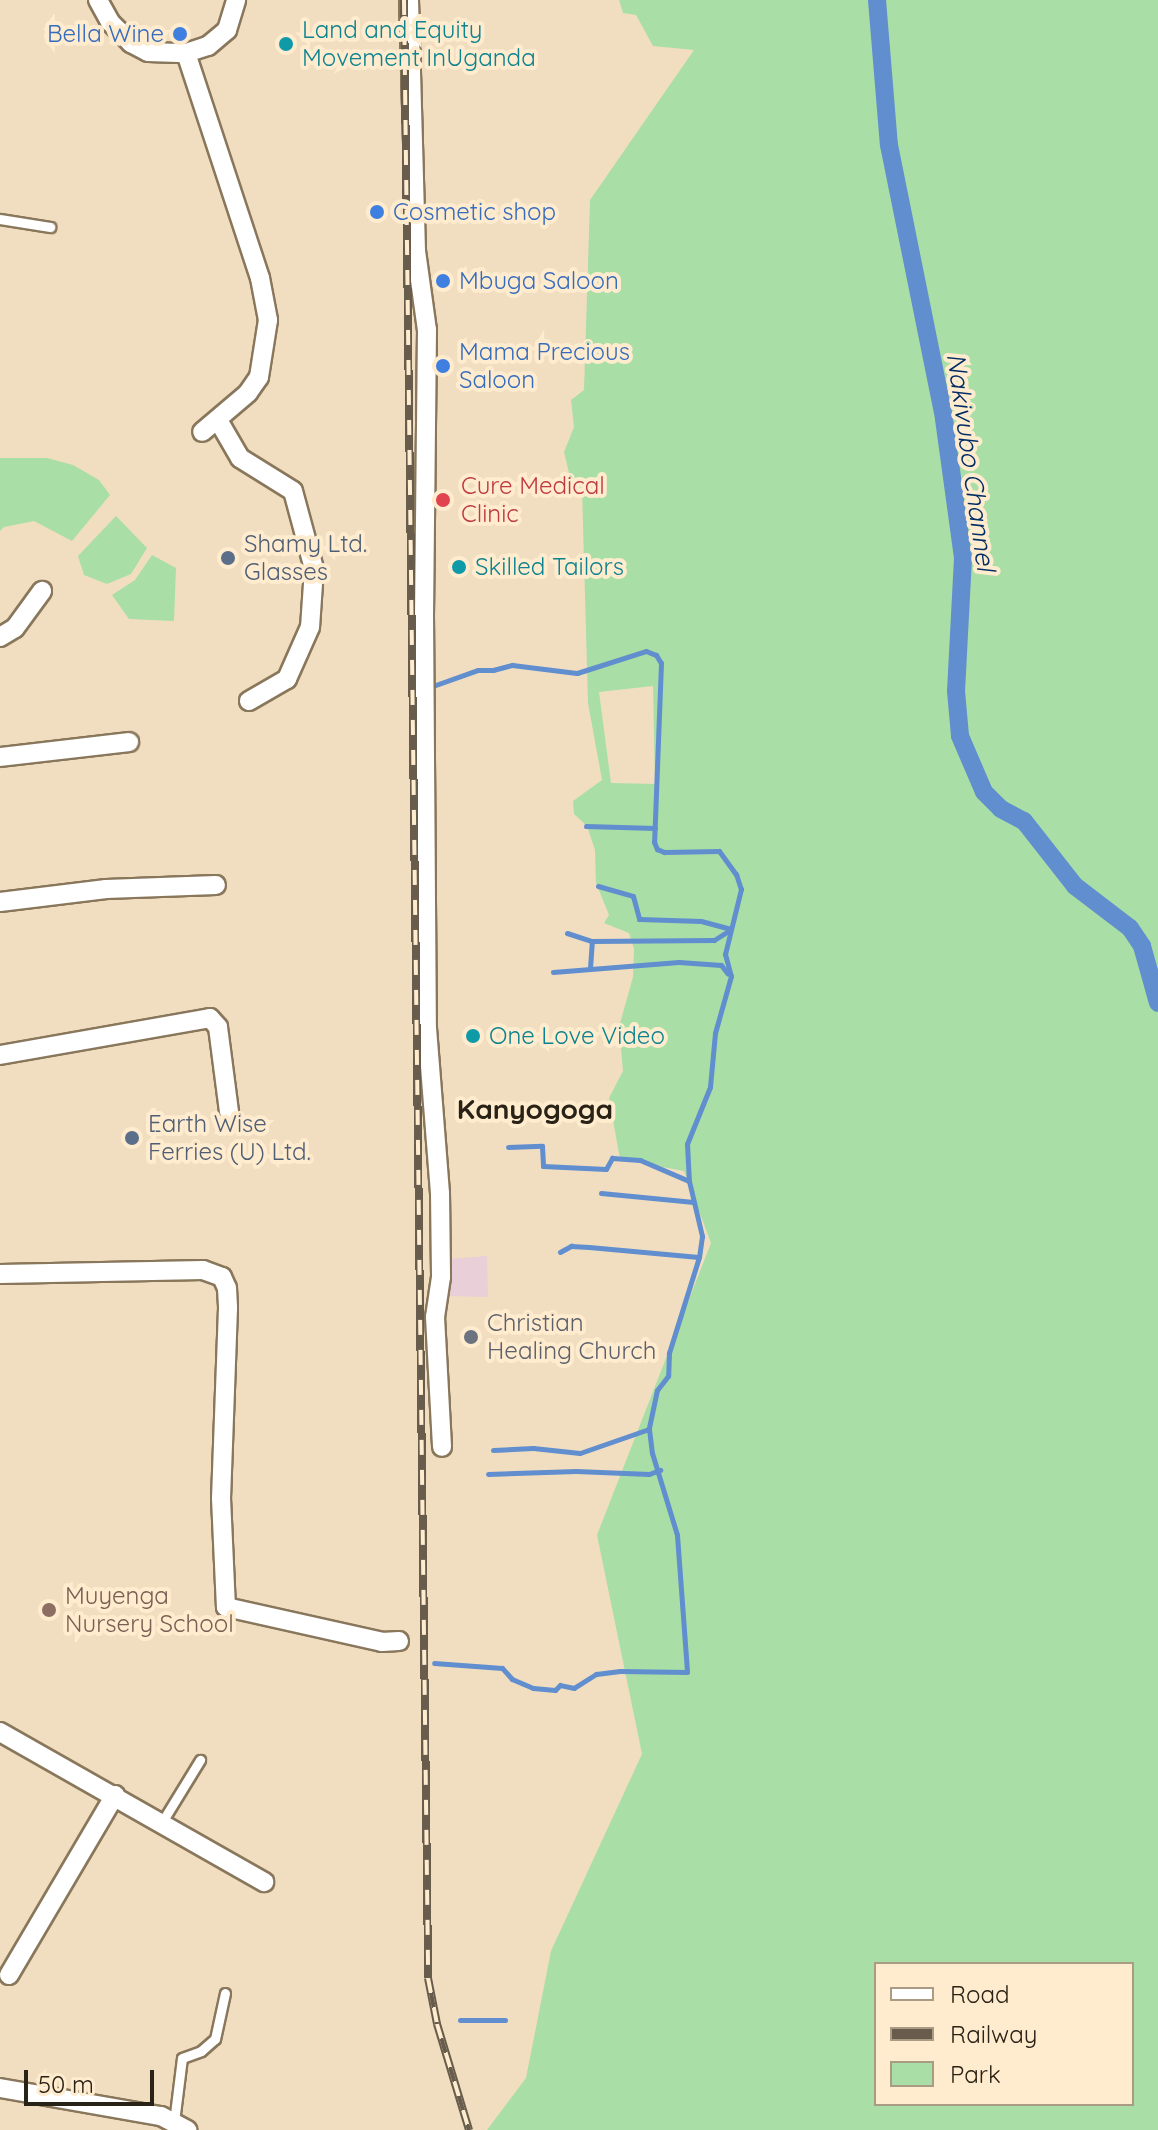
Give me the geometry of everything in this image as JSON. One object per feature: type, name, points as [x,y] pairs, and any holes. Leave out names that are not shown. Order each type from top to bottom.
[{"type":"street","points":[[98,0],[110,22],[131,43],[148,52],[186,53],[201,50],[227,30],[236,0]]},
{"type":"street","points":[[409,0],[416,251],[427,330],[424,854],[427,1028],[440,1193],[441,1277],[435,1317],[442,1447]]},
{"type":"street","points":[[186,53],[267,307],[268,335],[259,377],[218,420],[202,432]]},
{"type":"street","points":[[218,420],[240,458],[293,491],[314,569],[310,627],[287,679],[249,701]]},
{"type":"street","points":[[0,637],[15,628],[42,591]]},
{"type":"street","points":[[0,757],[129,742]]},
{"type":"street","points":[[0,902],[106,889],[216,885]]},
{"type":"street","points":[[0,1055],[210,1018],[218,1027],[229,1112]]},
{"type":"street","points":[[0,1274],[203,1270],[222,1277],[227,1288],[228,1308],[221,1498],[226,1607],[382,1642],[399,1641]]},
{"type":"street","points":[[0,1732],[264,1882]]},
{"type":"street","points":[[9,1975],[115,1795]]},
{"type":"street","points":[[0,2088],[161,2116],[180,2126]]},
{"type":"lane","points":[[0,219],[50,227]]},
{"type":"lane","points":[[162,1822],[200,1760]]},
{"type":"lane","points":[[180,2126],[182,2058],[201,2051],[215,2039],[225,1993]]},
{"type":"shaded area","points":[[487,1256],[488,1297],[447,1296],[447,1259]]},
{"type":"green space","points":[[619,0],[1158,0],[1158,2130],[487,2130],[526,2078],[551,1951],[642,1754],[597,1535],[711,1243],[684,1171],[620,1159],[609,1098],[623,1071],[619,1027],[633,977],[634,949],[629,933],[604,923],[609,915],[596,883],[595,850],[587,826],[574,814],[573,801],[602,780],[588,703],[582,489],[570,477],[564,452],[574,427],[571,400],[584,390],[590,200],[694,50],[653,46],[636,15],[623,13]],"holes":[[[653,686],[655,784],[611,783],[599,692]]]},
{"type":"green space","points":[[0,458],[47,458],[73,465],[99,480],[110,495],[72,541],[34,521],[4,527],[0,531]]},
{"type":"green space","points":[[116,516],[147,548],[131,574],[107,584],[84,575],[78,556]]},
{"type":"green space","points":[[152,555],[176,568],[174,621],[129,619],[112,595],[135,580]]},
{"type":"waterway","name":"Nakivubo Channel","points":[[877,0],[889,145],[944,419],[963,558],[956,691],[960,736],[984,792],[1001,809],[1024,821],[1075,886],[1130,928],[1142,946],[1158,1003]]},
{"type":"waterway","points":[[430,687],[478,670],[512,665],[577,673],[646,651],[656,655],[661,663],[654,842],[657,849],[664,852],[719,851],[736,874],[741,889],[725,954],[731,976],[715,1033],[710,1087],[687,1144],[689,1181],[702,1236],[699,1257],[669,1353],[668,1376],[657,1390],[649,1429],[652,1453],[677,1535],[687,1672],[620,1671],[596,1674],[574,1688],[560,1685],[555,1690],[533,1688],[512,1679],[502,1668],[434,1663]]},
{"type":"waterway","points":[[586,826],[655,828]]},
{"type":"waterway","points":[[598,886],[633,896],[639,919],[701,921],[730,929]]},
{"type":"waterway","points":[[567,933],[592,941],[714,940],[730,930]]},
{"type":"waterway","points":[[590,968],[592,941]]},
{"type":"waterway","points":[[553,972],[679,962],[721,965],[728,974]]},
{"type":"waterway","points":[[508,1147],[542,1146],[543,1166],[606,1169],[612,1158],[640,1160],[689,1181]]},
{"type":"waterway","points":[[601,1193],[694,1202]]},
{"type":"waterway","points":[[560,1252],[571,1246],[699,1257]]},
{"type":"waterway","points":[[493,1450],[533,1448],[580,1453],[649,1429]]},
{"type":"waterway","points":[[488,1474],[576,1471],[649,1474],[660,1470]]},
{"type":"waterway","points":[[460,2020],[505,2020]]},
{"type":"railway","points":[[404,0],[428,1978],[437,2024],[469,2130]]},
{"type":"place","name":"Bella Wine","points":[[180,34]]},
{"type":"place","name":"Land and Equity Movement InUganda","points":[[286,44]]},
{"type":"place","name":"Cosmetic shop","points":[[377,212]]},
{"type":"place","name":"Mbuga Saloon","points":[[443,281]]},
{"type":"place","name":"Mama Precious Saloon","points":[[443,366]]},
{"type":"place","name":"Cure Medical Clinic","points":[[443,500]]},
{"type":"place","name":"Shamy Ltd. Glasses","points":[[228,558]]},
{"type":"place","name":"Skilled Tailors","points":[[459,567]]},
{"type":"place","name":"One Love Video","points":[[473,1036]]},
{"type":"place","name":"Earth Wise Ferries (U) Ltd.","points":[[132,1138]]},
{"type":"place","name":"Christian Healing Church","points":[[471,1337]]},
{"type":"place","name":"Muyenga Nursery School","points":[[49,1610]]},
{"type":"district","name":"Kanyogoga","points":[[535,1109]]}]
